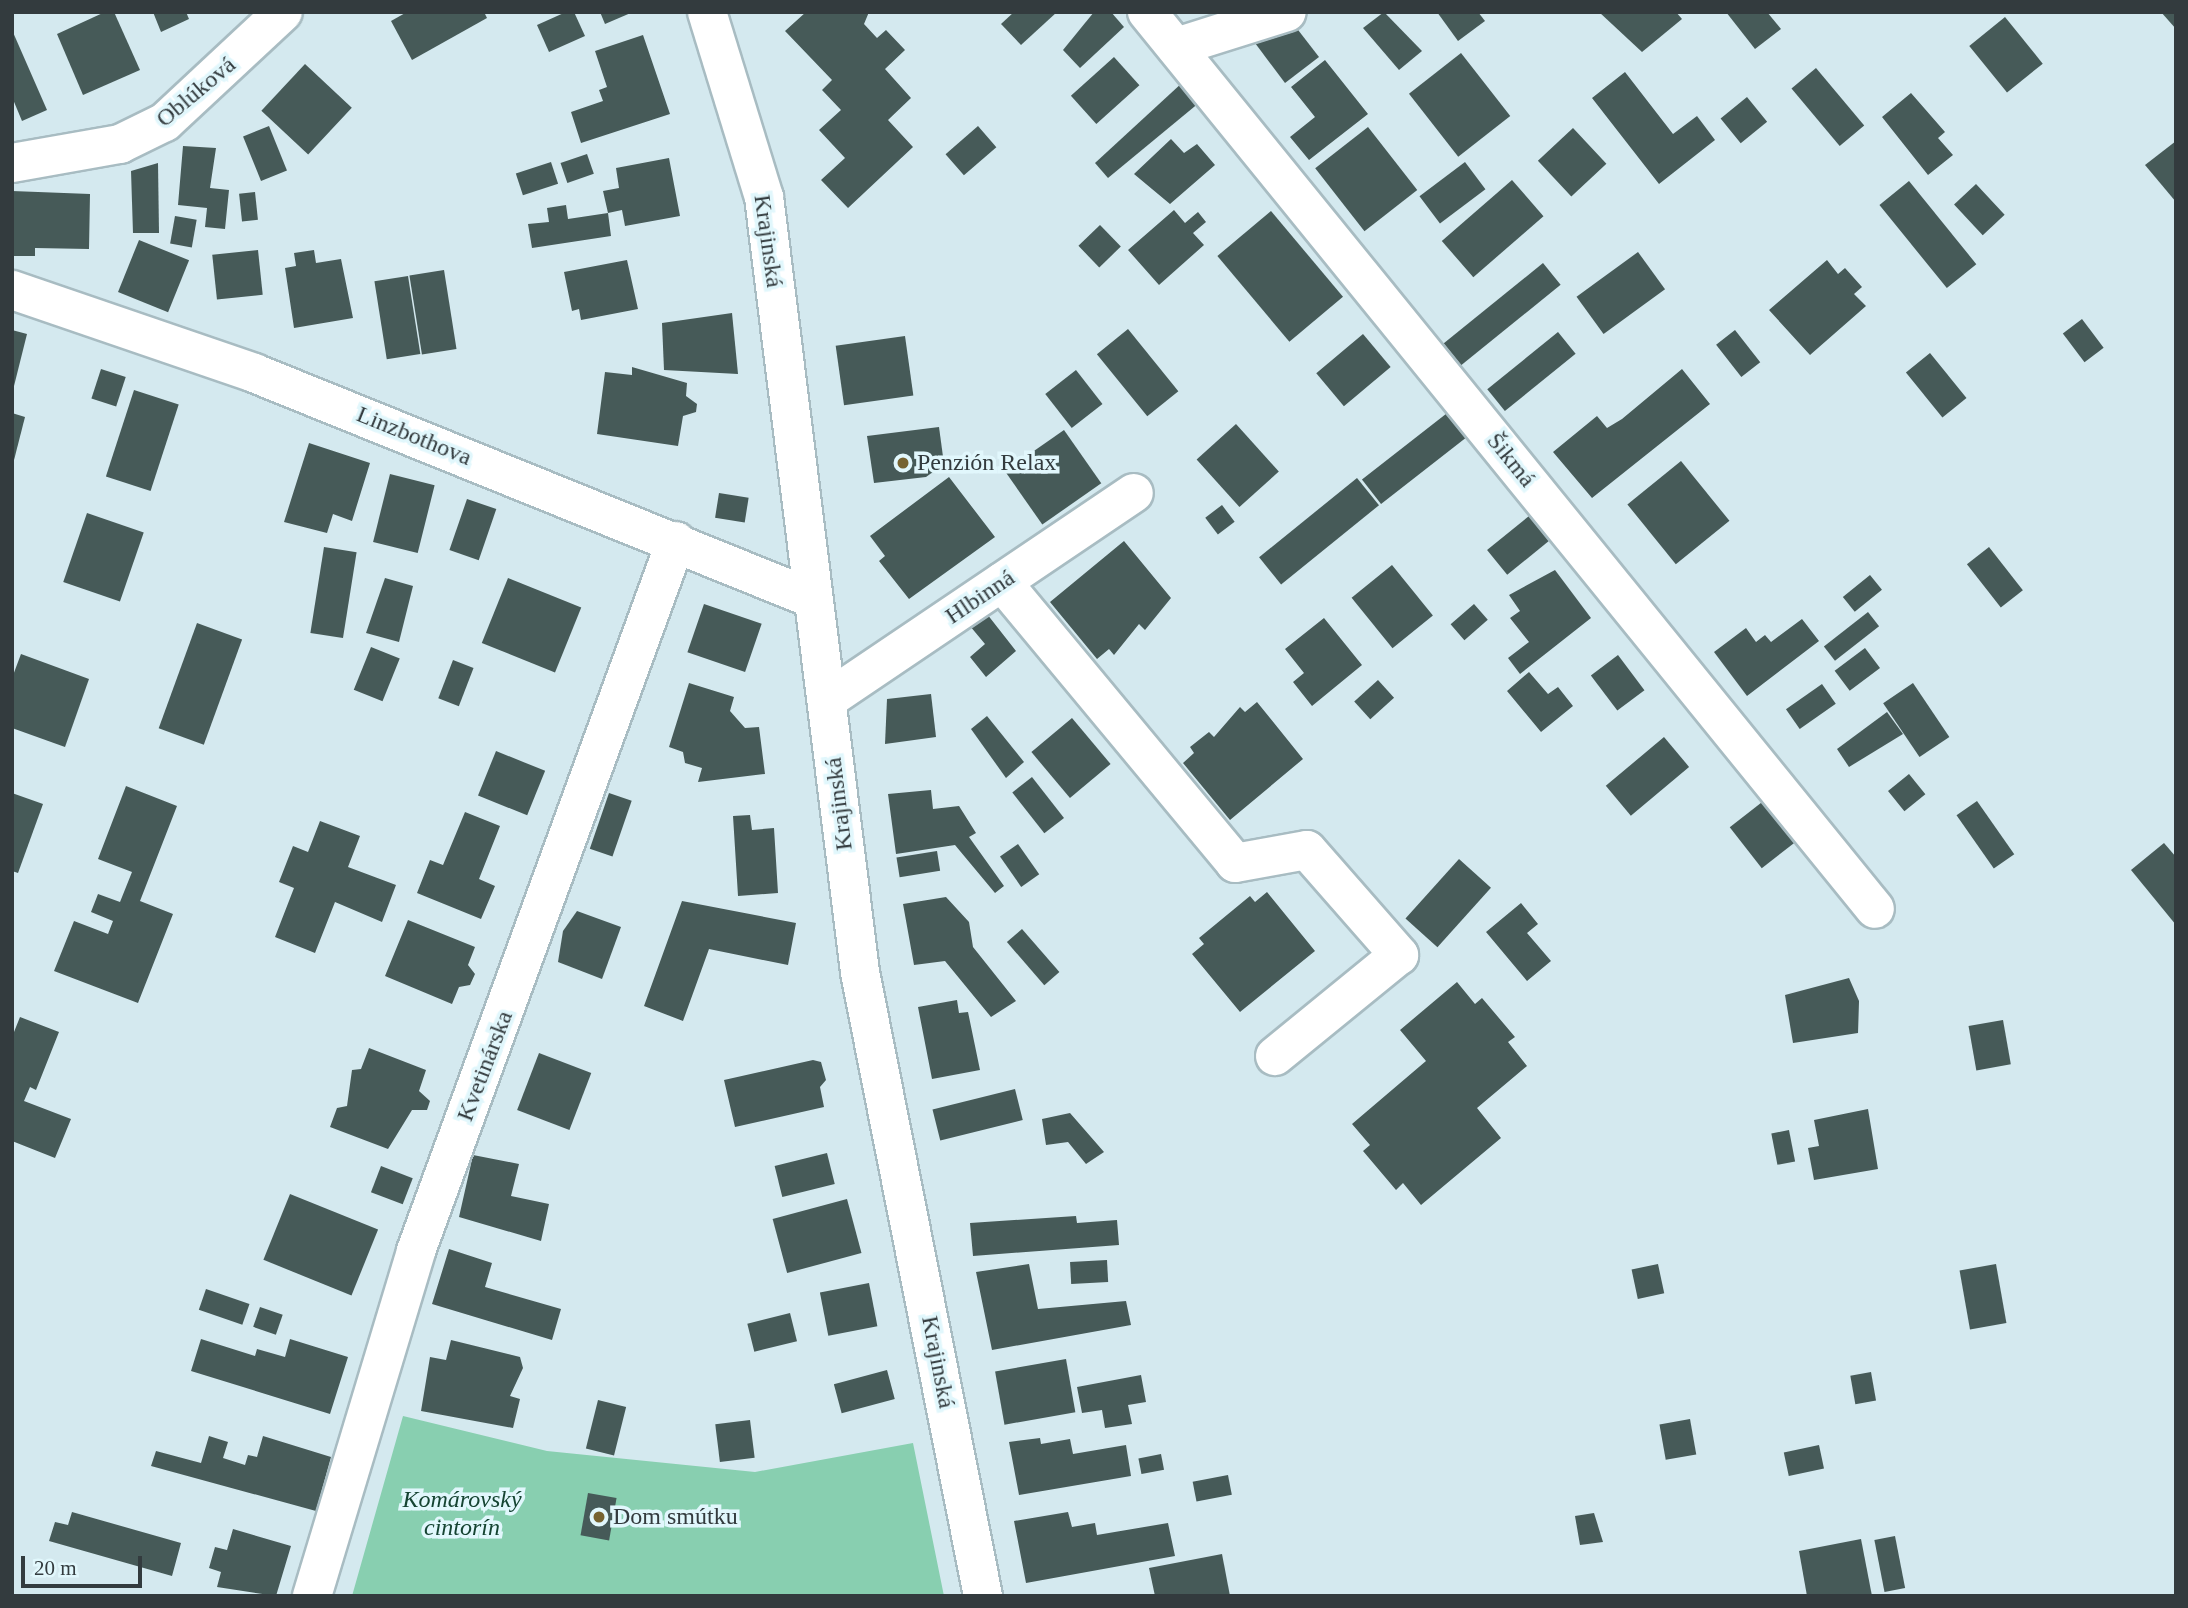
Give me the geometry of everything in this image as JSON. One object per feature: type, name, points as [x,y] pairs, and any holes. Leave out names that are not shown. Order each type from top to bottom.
[{"type":"street","name":"Oblúková","points":[[12,163],[120,144],[165,122],[283,12]]},
{"type":"street","name":"Krajinská","points":[[707,12],[764,198],[811,598],[827,700],[860,972],[984,1596]]},
{"type":"street","name":"Šikmá","points":[[1147,12],[1875,909]]},
{"type":"street","points":[[1176,47],[1287,12]]},
{"type":"street","name":"Linzbothova","points":[[12,290],[159,337],[676,541],[811,598]]},
{"type":"street","name":"Hlbinná","points":[[827,700],[1134,494]]},
{"type":"street","name":"Kvetinárska","points":[[312,1596],[416,1251],[676,541]]},
{"type":"street","points":[[1002,582],[1235,863],[1307,850],[1399,955],[1275,1056]]},
{"type":"green space","name":"Komárovský cintorín","points":[[403,1416],[547,1451],[755,1472],[913,1443],[944,1596],[352,1596]]},
{"type":"building","points":[[105,12],[114,12],[140,70],[83,95],[57,34]]},
{"type":"building","points":[[153,12],[186,12],[189,19],[161,32]]},
{"type":"building","points":[[407,12],[484,12],[487,18],[412,60],[391,21]]},
{"type":"building","points":[[566,12],[574,12],[585,36],[549,52],[537,25]]},
{"type":"building","points":[[600,12],[633,12],[605,24]]},
{"type":"building","points":[[806,12],[869,12],[864,24],[877,38],[886,30],[905,50],[885,69],[911,98],[888,120],[913,147],[848,208],[821,180],[845,158],[819,130],[841,110],[822,90],[832,80],[785,31]]},
{"type":"building","points":[[1014,12],[1057,12],[1021,45],[1001,24]]},
{"type":"building","points":[[1094,12],[1111,12],[1124,27],[1080,68],[1063,50]]},
{"type":"building","points":[[1384,12],[1422,51],[1399,70],[1363,28]]},
{"type":"building","points":[[1437,12],[1478,12],[1485,21],[1458,41]]},
{"type":"building","points":[[1599,12],[1676,12],[1682,19],[1642,52]]},
{"type":"building","points":[[1726,12],[1767,12],[1781,29],[1755,49]]},
{"type":"building","points":[[2161,12],[2176,12],[2176,29]]},
{"type":"building","points":[[2005,17],[2043,64],[2007,93],[1969,46]]},
{"type":"building","points":[[1295,26],[1319,57],[1285,83],[1255,43]]},
{"type":"building","points":[[12,30],[47,110],[22,121],[12,97]]},
{"type":"building","points":[[643,35],[670,114],[581,143],[571,112],[603,101],[599,90],[607,87],[595,51]]},
{"type":"building","points":[[1461,53],[1510,116],[1458,157],[1409,94]]},
{"type":"building","points":[[1114,57],[1139,85],[1096,124],[1071,96]]},
{"type":"building","points":[[1325,60],[1368,114],[1309,160],[1290,137],[1315,117],[1291,87]]},
{"type":"building","points":[[305,64],[352,108],[308,154],[261,111]]},
{"type":"building","points":[[1816,68],[1864,125],[1840,146],[1791,89]]},
{"type":"building","points":[[1625,72],[1673,134],[1697,116],[1715,140],[1659,184],[1592,98]]},
{"type":"building","points":[[1183,82],[1200,102],[1108,178],[1095,163]]},
{"type":"building","points":[[1911,93],[1945,132],[1938,138],[1953,155],[1928,175],[1882,117]]},
{"type":"building","points":[[1747,97],[1767,122],[1741,143],[1721,118]]},
{"type":"building","points":[[269,126],[287,171],[261,181],[243,136]]},
{"type":"building","points":[[978,126],[996,147],[964,175],[946,154]]},
{"type":"building","points":[[1368,127],[1417,190],[1364,231],[1315,168]]},
{"type":"building","points":[[1573,128],[1606,164],[1571,197],[1538,161]]},
{"type":"building","points":[[1171,139],[1184,153],[1197,144],[1215,165],[1170,204],[1134,174]]},
{"type":"building","points":[[2176,141],[2176,202],[2145,165]]},
{"type":"building","points":[[183,146],[216,148],[210,188],[229,190],[225,229],[205,227],[207,208],[178,205]]},
{"type":"building","points":[[587,154],[594,174],[567,183],[561,163]]},
{"type":"building","points":[[669,158],[680,216],[625,226],[622,210],[608,213],[603,191],[619,188],[616,168]]},
{"type":"building","points":[[551,162],[558,184],[523,195],[516,173]]},
{"type":"building","points":[[1465,162],[1485,189],[1440,223],[1419,196]]},
{"type":"building","points":[[158,163],[159,233],[133,233],[131,171]]},
{"type":"building","points":[[1512,180],[1543,216],[1473,277],[1442,241]]},
{"type":"building","points":[[1909,181],[1976,264],[1947,288],[1879,205]]},
{"type":"building","points":[[1976,184],[2005,215],[1983,235],[1954,204]]},
{"type":"building","points":[[12,191],[90,194],[89,249],[35,248],[35,256],[12,256]]},
{"type":"building","points":[[255,192],[258,220],[242,222],[239,194]]},
{"type":"building","points":[[566,205],[568,219],[608,213],[611,236],[532,248],[528,224],[549,222],[547,208]]},
{"type":"building","points":[[1174,210],[1185,223],[1198,212],[1206,222],[1193,233],[1204,245],[1159,285],[1128,250]]},
{"type":"building","points":[[1271,211],[1343,297],[1289,342],[1217,256]]},
{"type":"building","points":[[175,216],[197,220],[192,247],[170,244]]},
{"type":"building","points":[[1100,225],[1121,247],[1099,267],[1078,246]]},
{"type":"building","points":[[139,240],[189,260],[168,312],[118,292]]},
{"type":"building","points":[[258,250],[263,295],[217,300],[212,255]]},
{"type":"building","points":[[314,250],[316,263],[341,259],[353,318],[294,328],[285,268],[296,266],[294,253]]},
{"type":"building","points":[[1638,252],[1665,289],[1604,334],[1577,297]]},
{"type":"building","points":[[627,260],[638,309],[581,320],[579,309],[572,311],[564,272]]},
{"type":"building","points":[[1827,260],[1838,274],[1845,268],[1862,287],[1854,294],[1866,306],[1810,355],[1769,310]]},
{"type":"building","points":[[1543,263],[1561,285],[1461,365],[1444,344]]},
{"type":"building","points":[[444,270],[457,349],[422,354],[409,275]]},
{"type":"building","points":[[408,276],[420,354],[387,359],[374,281]]},
{"type":"building","points":[[732,313],[738,374],[664,370],[662,323]]},
{"type":"building","points":[[2082,319],[2104,348],[2084,362],[2063,333]]},
{"type":"building","points":[[1128,329],[1178,391],[1147,416],[1097,354]]},
{"type":"building","points":[[12,330],[27,334],[13,390],[12,390]]},
{"type":"building","points":[[1735,330],[1760,362],[1741,377],[1716,345]]},
{"type":"building","points":[[1558,332],[1576,354],[1505,411],[1487,389]]},
{"type":"building","points":[[1363,334],[1391,367],[1344,406],[1316,373]]},
{"type":"building","points":[[905,336],[913,395],[844,405],[836,346]]},
{"type":"building","points":[[1930,353],[1967,398],[1942,418],[1906,373]]},
{"type":"building","points":[[632,367],[687,383],[686,396],[697,404],[696,412],[683,416],[678,446],[597,434],[605,372],[632,375]]},
{"type":"building","points":[[101,369],[126,377],[116,407],[91,398]]},
{"type":"building","points":[[1682,369],[1710,404],[1592,498],[1553,452],[1597,416],[1607,428],[1622,419]]},
{"type":"building","points":[[1076,370],[1102,404],[1072,428],[1045,394]]},
{"type":"building","points":[[134,390],[179,405],[151,491],[106,477]]},
{"type":"building","points":[[1451,410],[1470,434],[1381,504],[1362,480]]},
{"type":"building","points":[[12,413],[25,417],[13,464],[12,464]]},
{"type":"building","points":[[1236,424],[1279,472],[1239,507],[1197,459]]},
{"type":"building","points":[[939,427],[944,464],[926,477],[874,483],[867,436]]},
{"type":"building","points":[[1064,430],[1101,483],[1042,525],[1005,471]]},
{"type":"building","points":[[309,443],[370,463],[352,521],[333,514],[327,533],[284,522]]},
{"type":"building","points":[[1681,461],[1729,521],[1676,564],[1627,504]]},
{"type":"building","points":[[390,474],[435,485],[418,553],[373,542]]},
{"type":"building","points":[[949,477],[995,537],[909,599],[879,561],[885,556],[870,536]]},
{"type":"building","points":[[1357,478],[1379,505],[1281,584],[1259,557]]},
{"type":"building","points":[[719,493],[749,498],[745,522],[715,518]]},
{"type":"building","points":[[467,499],[496,509],[479,560],[449,550]]},
{"type":"building","points":[[1222,505],[1235,522],[1218,534],[1205,518]]},
{"type":"building","points":[[87,513],[144,533],[120,602],[63,582]]},
{"type":"building","points":[[1529,516],[1549,541],[1507,575],[1487,550]]},
{"type":"building","points":[[1124,541],[1171,598],[1145,630],[1139,624],[1114,655],[1109,649],[1097,659],[1050,602]]},
{"type":"building","points":[[324,547],[357,552],[343,638],[310,633]]},
{"type":"building","points":[[1989,547],[2023,590],[2001,608],[1967,564]]},
{"type":"building","points":[[1392,565],[1433,616],[1392,648],[1352,598]]},
{"type":"building","points":[[1555,570],[1591,618],[1520,674],[1508,658],[1529,642],[1510,618],[1520,611],[1509,595]]},
{"type":"building","points":[[1870,575],[1882,590],[1855,612],[1843,597]]},
{"type":"building","points":[[385,578],[413,586],[399,642],[366,633]]},
{"type":"building","points":[[508,578],[581,608],[555,672],[482,643]]},
{"type":"building","points":[[704,604],[762,624],[745,672],[687,652]]},
{"type":"building","points":[[1474,604],[1488,620],[1464,640],[1451,624]]},
{"type":"building","points":[[1868,612],[1879,626],[1835,661],[1824,646]]},
{"type":"building","points":[[987,614],[1016,651],[986,677],[970,657],[985,644],[970,626]]},
{"type":"building","points":[[1324,618],[1362,665],[1312,706],[1293,682],[1304,673],[1285,649]]},
{"type":"building","points":[[1802,619],[1819,641],[1747,696],[1714,652],[1746,628],[1756,642],[1765,635],[1771,642]]},
{"type":"building","points":[[197,623],[242,639],[204,745],[159,728]]},
{"type":"building","points":[[371,647],[400,659],[383,701],[354,690]]},
{"type":"building","points":[[1865,648],[1880,668],[1850,691],[1835,671]]},
{"type":"building","points":[[21,654],[89,679],[65,747],[12,728],[12,678]]},
{"type":"building","points":[[1618,655],[1644,690],[1617,711],[1591,675]]},
{"type":"building","points":[[453,660],[474,668],[459,706],[438,698]]},
{"type":"building","points":[[1529,672],[1548,694],[1558,687],[1573,706],[1541,732],[1507,691]]},
{"type":"building","points":[[1378,680],[1394,698],[1370,719],[1354,701]]},
{"type":"building","points":[[689,683],[734,697],[730,711],[745,728],[759,727],[765,774],[698,782],[702,768],[685,763],[683,752],[669,747]]},
{"type":"building","points":[[1913,683],[1949,737],[1920,757],[1883,703]]},
{"type":"building","points":[[1822,684],[1836,704],[1800,729],[1786,709]]},
{"type":"building","points":[[931,694],[936,737],[885,744],[887,699]]},
{"type":"building","points":[[1257,702],[1303,759],[1230,820],[1183,763],[1194,753],[1190,747],[1209,732],[1214,737],[1240,707],[1245,712]]},
{"type":"building","points":[[1887,712],[1903,734],[1849,767],[1837,749]]},
{"type":"building","points":[[987,716],[1024,762],[1006,778],[971,729]]},
{"type":"building","points":[[1072,718],[1111,764],[1070,798],[1031,752]]},
{"type":"building","points":[[1664,737],[1689,767],[1631,816],[1606,786]]},
{"type":"building","points":[[496,751],[545,771],[527,815],[478,796]]},
{"type":"building","points":[[1909,774],[1925,794],[1904,811],[1888,791]]},
{"type":"building","points":[[1032,777],[1064,818],[1044,833],[1012,792]]},
{"type":"building","points":[[126,786],[177,806],[140,901],[173,914],[138,1003],[54,971],[74,921],[108,934],[113,921],[91,912],[98,894],[120,902],[132,872],[98,859]]},
{"type":"building","points":[[931,790],[933,809],[959,806],[976,833],[969,837],[1004,886],[995,893],[955,845],[896,854],[888,794]]},
{"type":"building","points":[[12,793],[43,804],[18,873],[12,871]]},
{"type":"building","points":[[609,793],[632,801],[612,857],[590,849]]},
{"type":"building","points":[[1766,799],[1798,840],[1762,868],[1730,827]]},
{"type":"building","points":[[1977,801],[2014,854],[1994,869],[1957,815]]},
{"type":"building","points":[[465,812],[500,826],[479,879],[495,886],[481,919],[417,893],[430,860],[443,865]]},
{"type":"building","points":[[750,815],[752,830],[774,828],[778,893],[738,896],[733,816]]},
{"type":"building","points":[[320,821],[360,836],[348,867],[396,885],[382,922],[335,902],[315,953],[275,937],[294,888],[279,882],[293,846],[308,852]]},
{"type":"building","points":[[2164,843],[2176,857],[2176,925],[2131,870]]},
{"type":"building","points":[[1018,844],[1039,874],[1021,887],[1000,857]]},
{"type":"building","points":[[937,851],[940,871],[900,877],[897,857]]},
{"type":"building","points":[[1459,859],[1491,888],[1437,947],[1405,918]]},
{"type":"building","points":[[1267,892],[1315,951],[1240,1012],[1192,954],[1204,944],[1199,938],[1250,896],[1255,902]]},
{"type":"building","points":[[946,897],[969,922],[973,947],[1016,1001],[991,1017],[945,961],[914,965],[903,904]]},
{"type":"building","points":[[682,901],[796,923],[788,965],[709,949],[683,1021],[644,1006]]},
{"type":"building","points":[[1521,903],[1538,924],[1527,933],[1551,961],[1527,981],[1486,932]]},
{"type":"building","points":[[577,911],[621,927],[602,979],[558,962],[563,931]]},
{"type":"building","points":[[408,920],[475,947],[468,965],[475,974],[470,985],[459,987],[452,1004],[385,976]]},
{"type":"building","points":[[1022,929],[1059,972],[1044,985],[1007,942]]},
{"type":"building","points":[[1849,978],[1859,1001],[1858,1033],[1793,1043],[1785,995]]},
{"type":"building","points":[[1457,982],[1475,1004],[1482,998],[1515,1037],[1508,1042],[1527,1066],[1477,1108],[1501,1138],[1421,1205],[1403,1183],[1396,1190],[1363,1151],[1370,1145],[1352,1124],[1426,1061],[1400,1030]]},
{"type":"building","points":[[957,1000],[959,1013],[968,1012],[980,1070],[932,1079],[918,1007]]},
{"type":"building","points":[[20,1017],[59,1032],[36,1090],[30,1087],[24,1101],[71,1119],[55,1158],[12,1141],[12,1037]]},
{"type":"building","points":[[2003,1020],[2011,1064],[1976,1070],[1969,1026]]},
{"type":"building","points":[[369,1048],[426,1070],[419,1091],[430,1101],[427,1110],[412,1110],[388,1149],[330,1127],[337,1108],[347,1106],[352,1070],[361,1069]]},
{"type":"building","points":[[539,1053],[591,1073],[569,1130],[517,1110]]},
{"type":"building","points":[[813,1060],[821,1062],[826,1080],[820,1087],[824,1107],[735,1127],[724,1080]]},
{"type":"building","points":[[1015,1089],[1023,1120],[940,1141],[933,1110]]},
{"type":"building","points":[[1868,1109],[1878,1169],[1814,1180],[1808,1148],[1819,1146],[1814,1120]]},
{"type":"building","points":[[1070,1113],[1104,1152],[1086,1164],[1068,1142],[1046,1145],[1042,1119]]},
{"type":"building","points":[[1789,1130],[1795,1161],[1777,1165],[1771,1133]]},
{"type":"building","points":[[827,1153],[835,1184],[782,1197],[775,1166]]},
{"type":"building","points":[[473,1155],[519,1164],[511,1196],[549,1204],[541,1241],[459,1217]]},
{"type":"building","points":[[381,1166],[413,1178],[403,1204],[371,1192]]},
{"type":"building","points":[[290,1194],[378,1230],[351,1295],[263,1260]]},
{"type":"building","points":[[847,1199],[861,1253],[787,1273],[773,1219]]},
{"type":"building","points":[[1076,1216],[1077,1223],[1117,1220],[1119,1245],[973,1256],[970,1223]]},
{"type":"building","points":[[449,1249],[492,1263],[485,1287],[561,1309],[552,1340],[432,1304]]},
{"type":"building","points":[[1107,1260],[1108,1282],[1071,1284],[1070,1262]]},
{"type":"building","points":[[1029,1264],[1038,1309],[1126,1301],[1131,1325],[992,1350],[976,1272]]},
{"type":"building","points":[[1658,1264],[1664,1293],[1638,1299],[1632,1270]]},
{"type":"building","points":[[1996,1264],[2006,1323],[1970,1330],[1960,1270]]},
{"type":"building","points":[[869,1283],[877,1326],[828,1336],[820,1293]]},
{"type":"building","points":[[206,1289],[249,1304],[242,1325],[199,1310]]},
{"type":"building","points":[[260,1307],[283,1315],[276,1335],[253,1327]]},
{"type":"building","points":[[790,1313],[797,1341],[754,1352],[747,1324]]},
{"type":"building","points":[[201,1339],[255,1356],[257,1349],[285,1357],[290,1339],[348,1357],[330,1414],[191,1371]]},
{"type":"building","points":[[451,1340],[520,1357],[523,1368],[510,1396],[520,1399],[513,1428],[421,1411],[430,1357],[446,1360]]},
{"type":"building","points":[[1066,1359],[1075,1412],[1004,1425],[995,1372]]},
{"type":"building","points":[[887,1370],[895,1399],[842,1413],[834,1384]]},
{"type":"building","points":[[1871,1372],[1876,1401],[1855,1404],[1850,1376]]},
{"type":"building","points":[[1141,1375],[1146,1402],[1128,1405],[1132,1424],[1105,1428],[1102,1410],[1082,1413],[1077,1387]]},
{"type":"building","points":[[598,1400],[626,1407],[614,1456],[586,1449]]},
{"type":"building","points":[[1690,1419],[1696,1454],[1666,1460],[1659,1424]]},
{"type":"building","points":[[750,1420],[755,1458],[720,1462],[715,1424]]},
{"type":"building","points":[[209,1436],[228,1442],[223,1458],[245,1465],[248,1455],[257,1457],[263,1436],[331,1457],[316,1511],[151,1466],[156,1451],[201,1463]]},
{"type":"building","points":[[1040,1438],[1041,1444],[1070,1439],[1073,1454],[1126,1445],[1131,1476],[1019,1495],[1009,1442]]},
{"type":"building","points":[[1819,1445],[1824,1468],[1789,1476],[1784,1452]]},
{"type":"building","points":[[1161,1454],[1164,1470],[1141,1474],[1138,1458]]},
{"type":"building","points":[[1228,1475],[1232,1495],[1196,1502],[1193,1482]]},
{"type":"building","name":"Dom smútku","points":[[588,1493],[617,1498],[609,1540],[581,1535]]},
{"type":"building","points":[[72,1512],[181,1543],[172,1576],[49,1541],[55,1522],[68,1525]]},
{"type":"building","points":[[1068,1512],[1072,1527],[1095,1523],[1097,1535],[1168,1523],[1175,1556],[1026,1583],[1014,1521]]},
{"type":"building","points":[[1594,1513],[1603,1542],[1580,1545],[1575,1516]]},
{"type":"building","points":[[233,1529],[291,1546],[276,1596],[217,1587],[221,1572],[209,1568],[215,1547],[227,1550]]},
{"type":"building","points":[[1895,1536],[1905,1588],[1884,1592],[1874,1540]]},
{"type":"building","points":[[1861,1539],[1872,1596],[1807,1596],[1799,1551]]},
{"type":"building","points":[[1222,1554],[1230,1596],[1155,1596],[1149,1568]]},
{"type":"place","name":"Penzión Relax","points":[[903,463]]},
{"type":"place","name":"Dom smútku","points":[[599,1517]]}]
